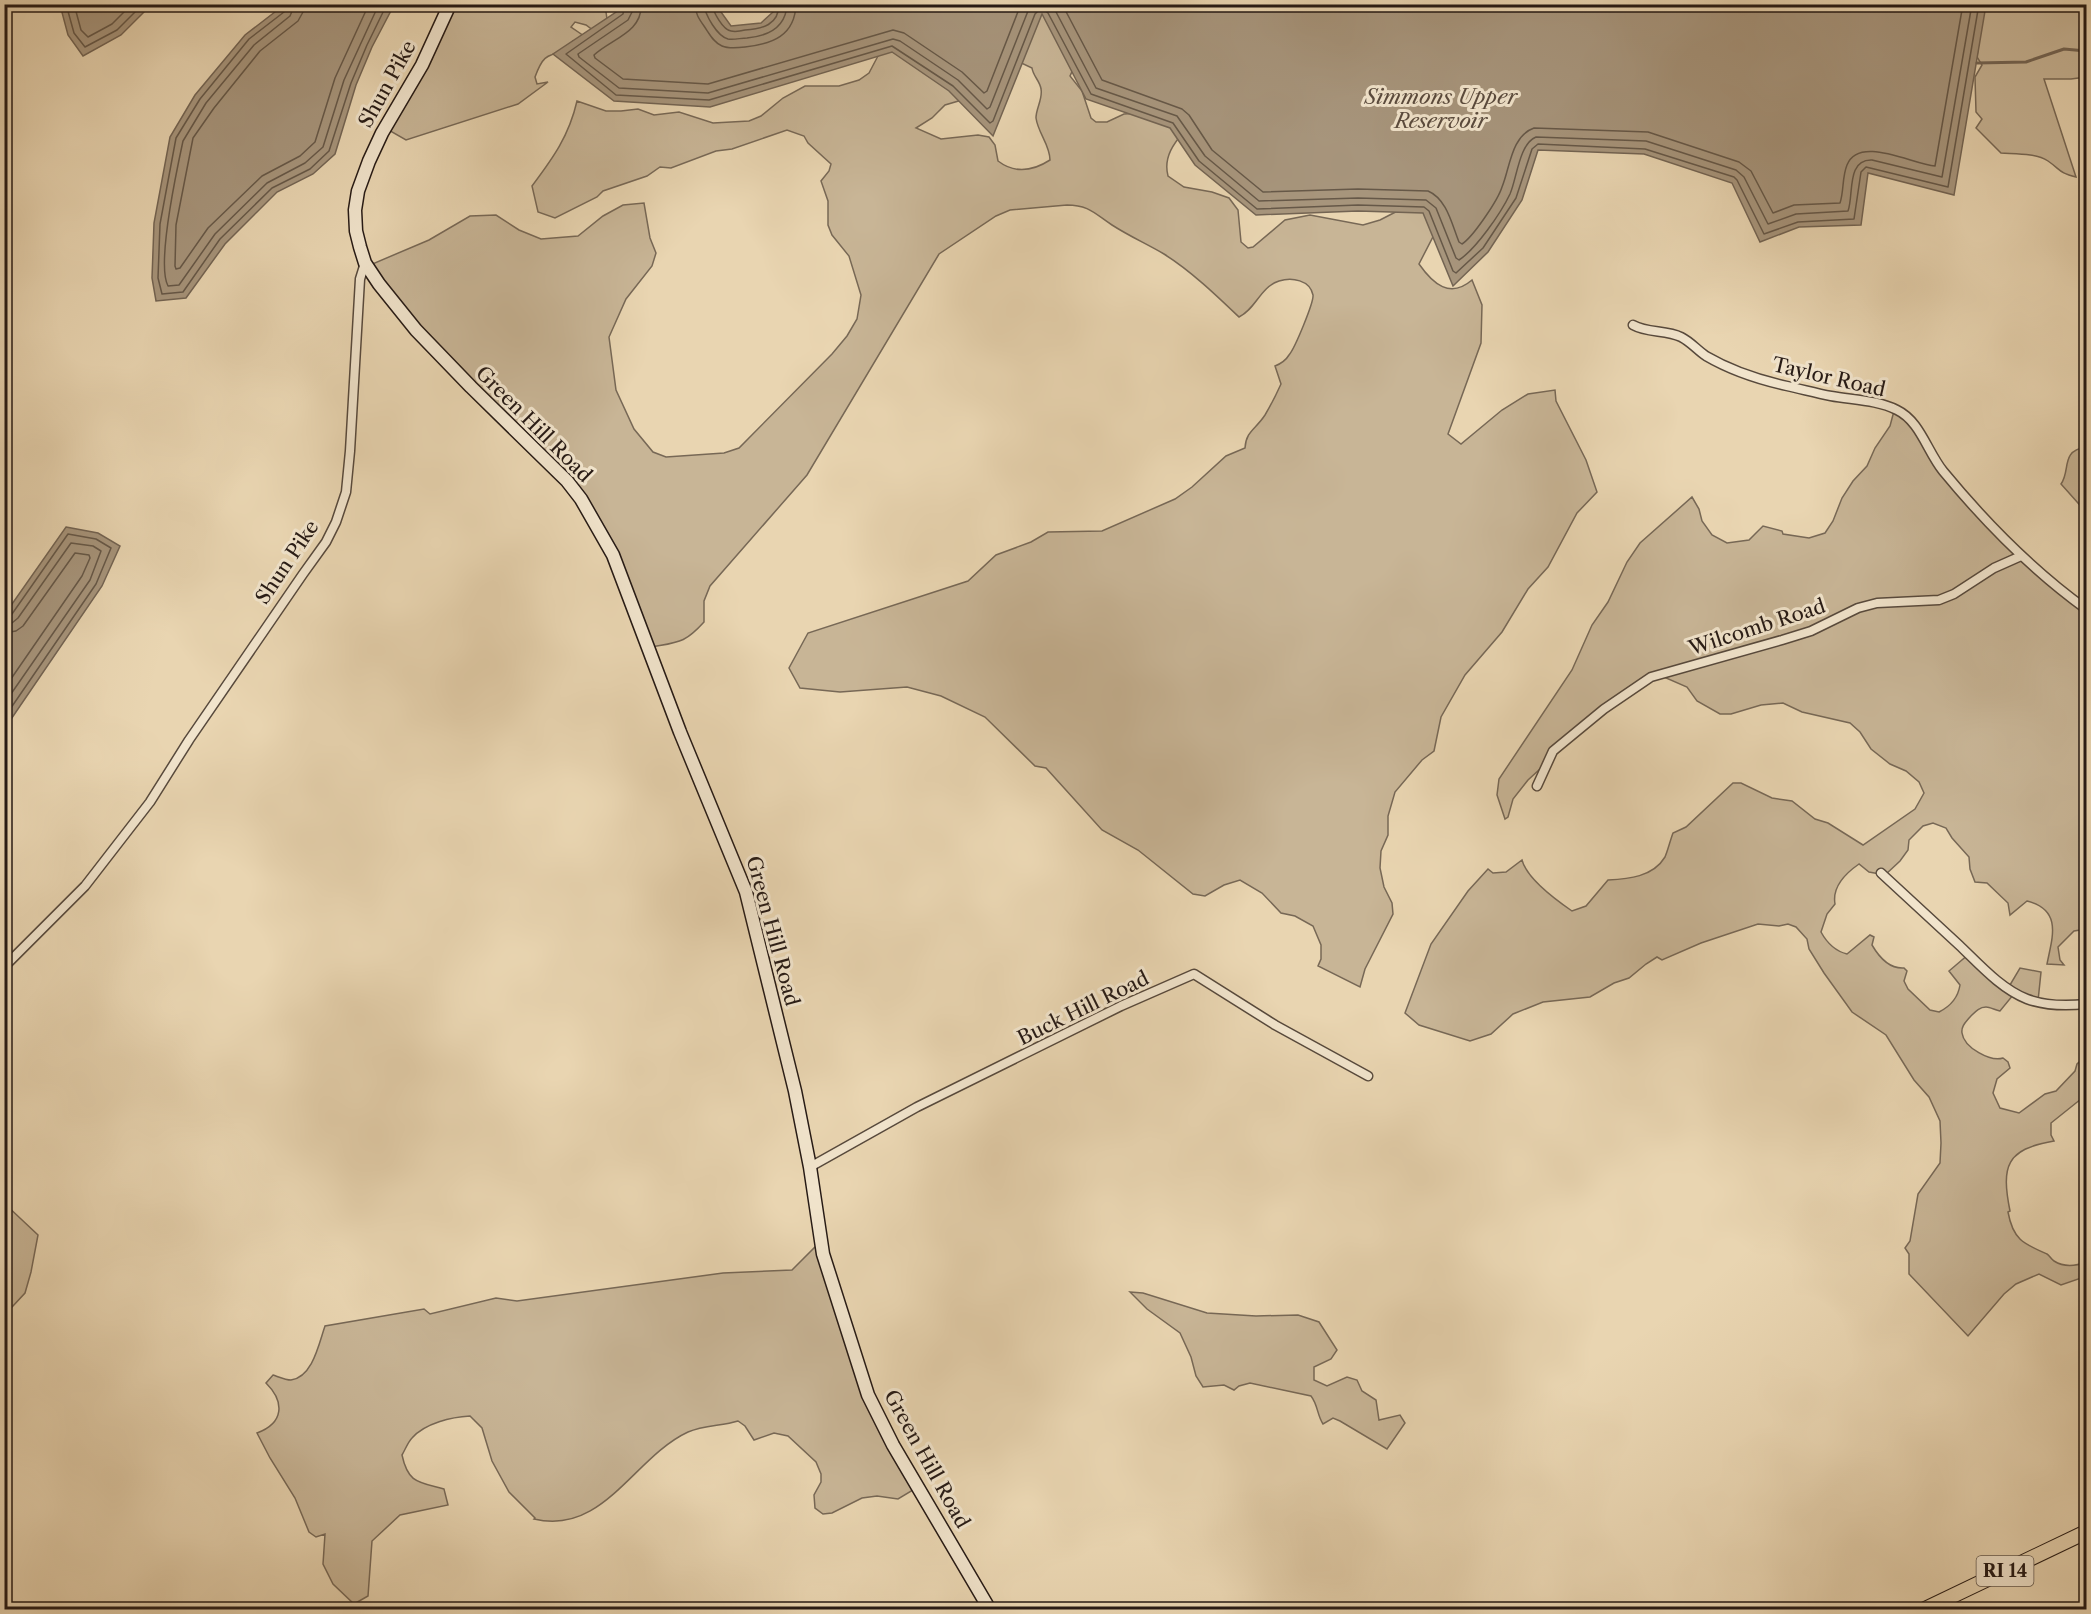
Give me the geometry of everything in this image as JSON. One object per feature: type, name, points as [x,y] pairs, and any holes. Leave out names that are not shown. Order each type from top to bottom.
[{"type":"main road","name":"Shun Pike","points":[[364,263],[356,231],[355,210],[358,191],[382,133],[422,65],[450,4]]},
{"type":"main road","name":"Green Hill Road","points":[[364,263],[397,307],[437,352],[567,481],[581,499],[613,555],[746,892],[795,1091],[810,1167],[823,1254],[868,1395],[893,1444],[990,1610]]},
{"type":"main road","name":"RI 14","points":[[1923,1610],[2086,1532]]},
{"type":"street","name":"Shun Pike","points":[[4,967],[84,886],[150,802],[196,730],[320,552],[336,522],[346,492],[360,279],[364,263]]},
{"type":"street","name":"Taylor Road","points":[[1633,325],[1679,336],[1695,345],[1703,354],[1732,369],[1783,385],[1877,403],[1897,410],[1913,422],[1944,472],[2021,556],[2086,609]]},
{"type":"street","name":"Wilcomb Road","points":[[1537,786],[1553,751],[1604,709],[1651,676],[1782,640],[1832,622],[1858,608],[1877,603],[1939,600],[1954,594],[1994,568],[2021,556]]},
{"type":"street","points":[[1881,873],[1979,964],[2013,991],[2026,999],[2039,1003],[2086,1004]]},
{"type":"street","name":"Buck Hill Road","points":[[810,1167],[917,1107],[1121,1006],[1194,974],[1275,1025],[1368,1076]]},
{"type":"shaded area","points":[[450,5],[605,5],[607,19],[618,49],[586,25],[575,22],[571,27],[587,38],[580,45],[573,41],[565,51],[545,58],[535,77],[537,84],[548,82],[518,104],[406,140],[385,128]]},
{"type":"shaded area","points":[[1983,5],[2086,5],[2086,77],[2044,79],[2076,177],[2063,173],[2043,158],[2025,154],[2001,153],[1976,128],[1982,119],[1976,112],[1975,77],[1982,65],[1977,57]]},
{"type":"shaded area","points":[[1057,7],[1079,57],[1070,76],[1082,91],[1091,118],[1096,122],[1107,122],[1124,114],[1141,113],[1186,129],[1168,156],[1168,176],[1184,187],[1229,198],[1238,210],[1241,242],[1248,248],[1253,247],[1285,220],[1310,215],[1363,225],[1380,220],[1417,201],[1439,225],[1419,264],[1430,278],[1442,287],[1456,288],[1472,280],[1482,305],[1481,343],[1448,434],[1461,444],[1502,410],[1528,394],[1555,390],[1556,401],[1586,460],[1597,492],[1577,513],[1548,567],[1528,589],[1502,632],[1465,675],[1441,717],[1434,751],[1422,760],[1395,792],[1388,816],[1388,835],[1381,851],[1380,868],[1384,887],[1392,903],[1393,914],[1365,969],[1360,987],[1318,966],[1321,959],[1321,945],[1313,926],[1295,916],[1281,913],[1262,893],[1240,880],[1224,885],[1205,896],[1193,894],[1138,850],[1102,830],[1046,768],[1035,766],[985,717],[941,696],[907,687],[840,692],[800,688],[789,668],[808,633],[968,581],[996,555],[1031,542],[1048,532],[1102,531],[1175,499],[1226,456],[1245,448],[1249,434],[1265,415],[1281,384],[1275,366],[1285,360],[1292,351],[1313,299],[1311,290],[1304,283],[1289,279],[1273,284],[1262,293],[1250,309],[1239,317],[1174,261],[1086,208],[1067,205],[1010,210],[996,216],[939,254],[807,475],[710,586],[704,601],[704,622],[681,641],[652,647],[582,499],[421,335],[370,265],[429,240],[470,216],[496,215],[519,230],[541,239],[578,236],[603,216],[623,205],[644,203],[650,238],[656,253],[652,266],[626,299],[609,337],[616,390],[634,429],[653,452],[666,457],[724,453],[739,448],[832,354],[857,319],[861,295],[849,256],[832,235],[828,225],[828,201],[821,181],[829,171],[831,164],[808,143],[804,136],[787,130],[732,149],[716,151],[671,168],[660,167],[647,176],[603,191],[597,197],[555,218],[538,212],[532,186],[559,146],[570,125],[577,101],[606,111],[638,109],[654,115],[679,112],[713,123],[749,121],[761,116],[783,98],[805,86],[839,86],[859,80],[869,73],[879,54],[896,48],[979,95],[945,105],[932,118],[916,128],[941,139],[978,135],[989,137],[995,145],[998,161],[1011,168],[1031,169],[1050,160],[1036,118],[1041,96],[1040,86],[1032,68],[1017,61],[1041,14]]},
{"type":"shaded area","points":[[1894,411],[1907,414],[1932,457],[1987,520],[2086,608],[2086,929],[2074,931],[2058,947],[2060,960],[2064,965],[2047,964],[2052,926],[2046,911],[2027,901],[2010,915],[2008,903],[1987,883],[1975,882],[1970,869],[1969,857],[1946,828],[1933,823],[1923,826],[1909,840],[1908,850],[1885,875],[1869,872],[1859,864],[1849,872],[1838,886],[1835,904],[1827,914],[1821,932],[1832,946],[1847,954],[1870,935],[1874,937],[1872,945],[1882,958],[1894,967],[1904,968],[1907,971],[1904,981],[1908,989],[1930,1010],[1939,1012],[1953,1001],[1959,990],[1960,985],[1949,971],[1969,954],[1993,976],[2010,985],[2020,968],[2041,972],[2038,1001],[2013,995],[2000,1011],[1988,1007],[1979,1009],[1962,1028],[1964,1039],[1973,1049],[1985,1056],[2003,1058],[2008,1062],[2010,1068],[1997,1079],[1993,1093],[2000,1108],[2019,1113],[2045,1094],[2056,1091],[2086,1056],[2086,1095],[2051,1123],[2051,1135],[2054,1141],[2038,1144],[2017,1155],[2007,1171],[2006,1182],[2010,1211],[2008,1212],[2016,1235],[2026,1244],[2047,1254],[2062,1265],[2078,1265],[2086,1262],[2086,1281],[2081,1278],[2061,1285],[2039,1274],[2016,1284],[2004,1294],[1968,1336],[1909,1274],[1909,1254],[1905,1248],[1910,1241],[1918,1194],[1940,1163],[1940,1121],[1929,1097],[1914,1080],[1886,1035],[1852,1012],[1809,949],[1807,939],[1796,927],[1788,924],[1779,926],[1758,924],[1701,943],[1662,960],[1657,957],[1629,978],[1614,983],[1590,997],[1543,1002],[1513,1014],[1491,1034],[1470,1041],[1419,1025],[1405,1013],[1431,944],[1468,891],[1488,869],[1493,873],[1506,872],[1522,860],[1536,882],[1572,911],[1586,906],[1608,880],[1632,878],[1654,869],[1665,857],[1673,833],[1686,827],[1733,783],[1741,783],[1772,798],[1792,801],[1815,819],[1828,823],[1863,845],[1915,809],[1924,793],[1919,782],[1871,749],[1860,732],[1850,723],[1802,712],[1783,703],[1761,705],[1731,714],[1720,714],[1697,701],[1687,687],[1664,677],[1641,681],[1563,748],[1528,780],[1513,799],[1508,817],[1505,819],[1497,795],[1499,779],[1572,670],[1592,625],[1608,602],[1627,562],[1640,543],[1692,497],[1699,509],[1702,521],[1712,535],[1727,543],[1749,540],[1763,526],[1782,531],[1783,534],[1809,538],[1825,533],[1833,521],[1842,498],[1867,466],[1875,448],[1890,426]]},
{"type":"shaded area","points":[[2086,447],[2086,512],[2061,484],[2069,457],[2078,449]]},
{"type":"shaded area","points":[[4,1203],[38,1235],[25,1293],[12,1307],[5,1308]]},
{"type":"shaded area","points":[[819,1243],[861,1374],[918,1487],[898,1499],[877,1496],[862,1498],[832,1513],[823,1514],[815,1508],[814,1495],[821,1482],[821,1474],[816,1462],[788,1436],[774,1433],[754,1440],[745,1426],[738,1421],[688,1432],[669,1444],[599,1506],[580,1516],[558,1521],[534,1519],[509,1492],[492,1461],[482,1428],[470,1416],[455,1418],[424,1428],[409,1442],[402,1455],[411,1476],[421,1483],[444,1489],[448,1505],[400,1515],[372,1541],[368,1596],[354,1604],[333,1584],[323,1564],[325,1534],[316,1537],[309,1532],[295,1498],[257,1433],[272,1424],[279,1411],[276,1397],[266,1383],[273,1375],[291,1380],[305,1373],[314,1358],[325,1326],[424,1309],[430,1314],[496,1298],[517,1301],[723,1273],[792,1270]]},
{"type":"shaded area","points":[[1130,1292],[1143,1293],[1207,1313],[1256,1316],[1298,1315],[1319,1322],[1337,1350],[1331,1359],[1314,1367],[1314,1380],[1327,1386],[1347,1377],[1357,1380],[1362,1391],[1376,1400],[1379,1420],[1400,1415],[1405,1423],[1387,1449],[1333,1418],[1323,1424],[1311,1396],[1250,1383],[1234,1390],[1224,1385],[1203,1387],[1196,1376],[1191,1357],[1180,1333],[1147,1309]]},
{"type":"water","points":[[60,4],[151,5],[121,35],[83,56],[68,35]]},
{"type":"water","name":"Simmons Upper Reservoir","points":[[619,4],[716,5],[731,26],[761,23],[773,12],[773,4],[1986,5],[1954,195],[1868,173],[1861,225],[1799,227],[1760,242],[1732,183],[1644,154],[1538,150],[1522,200],[1488,252],[1453,286],[1423,213],[1358,211],[1256,215],[1195,165],[1170,128],[1086,99],[1042,14],[993,136],[949,91],[892,52],[710,107],[614,101],[553,54],[619,10]]},
{"type":"water","points":[[284,5],[394,5],[372,47],[356,85],[335,154],[313,174],[277,192],[225,244],[186,298],[156,301],[152,278],[154,223],[170,137],[195,95],[245,35]]},
{"type":"water","points":[[66,527],[98,533],[120,546],[102,586],[5,728],[5,614]]},
{"type":"waterway","points":[[1977,63],[2026,62],[2064,49],[2086,51]]}]
